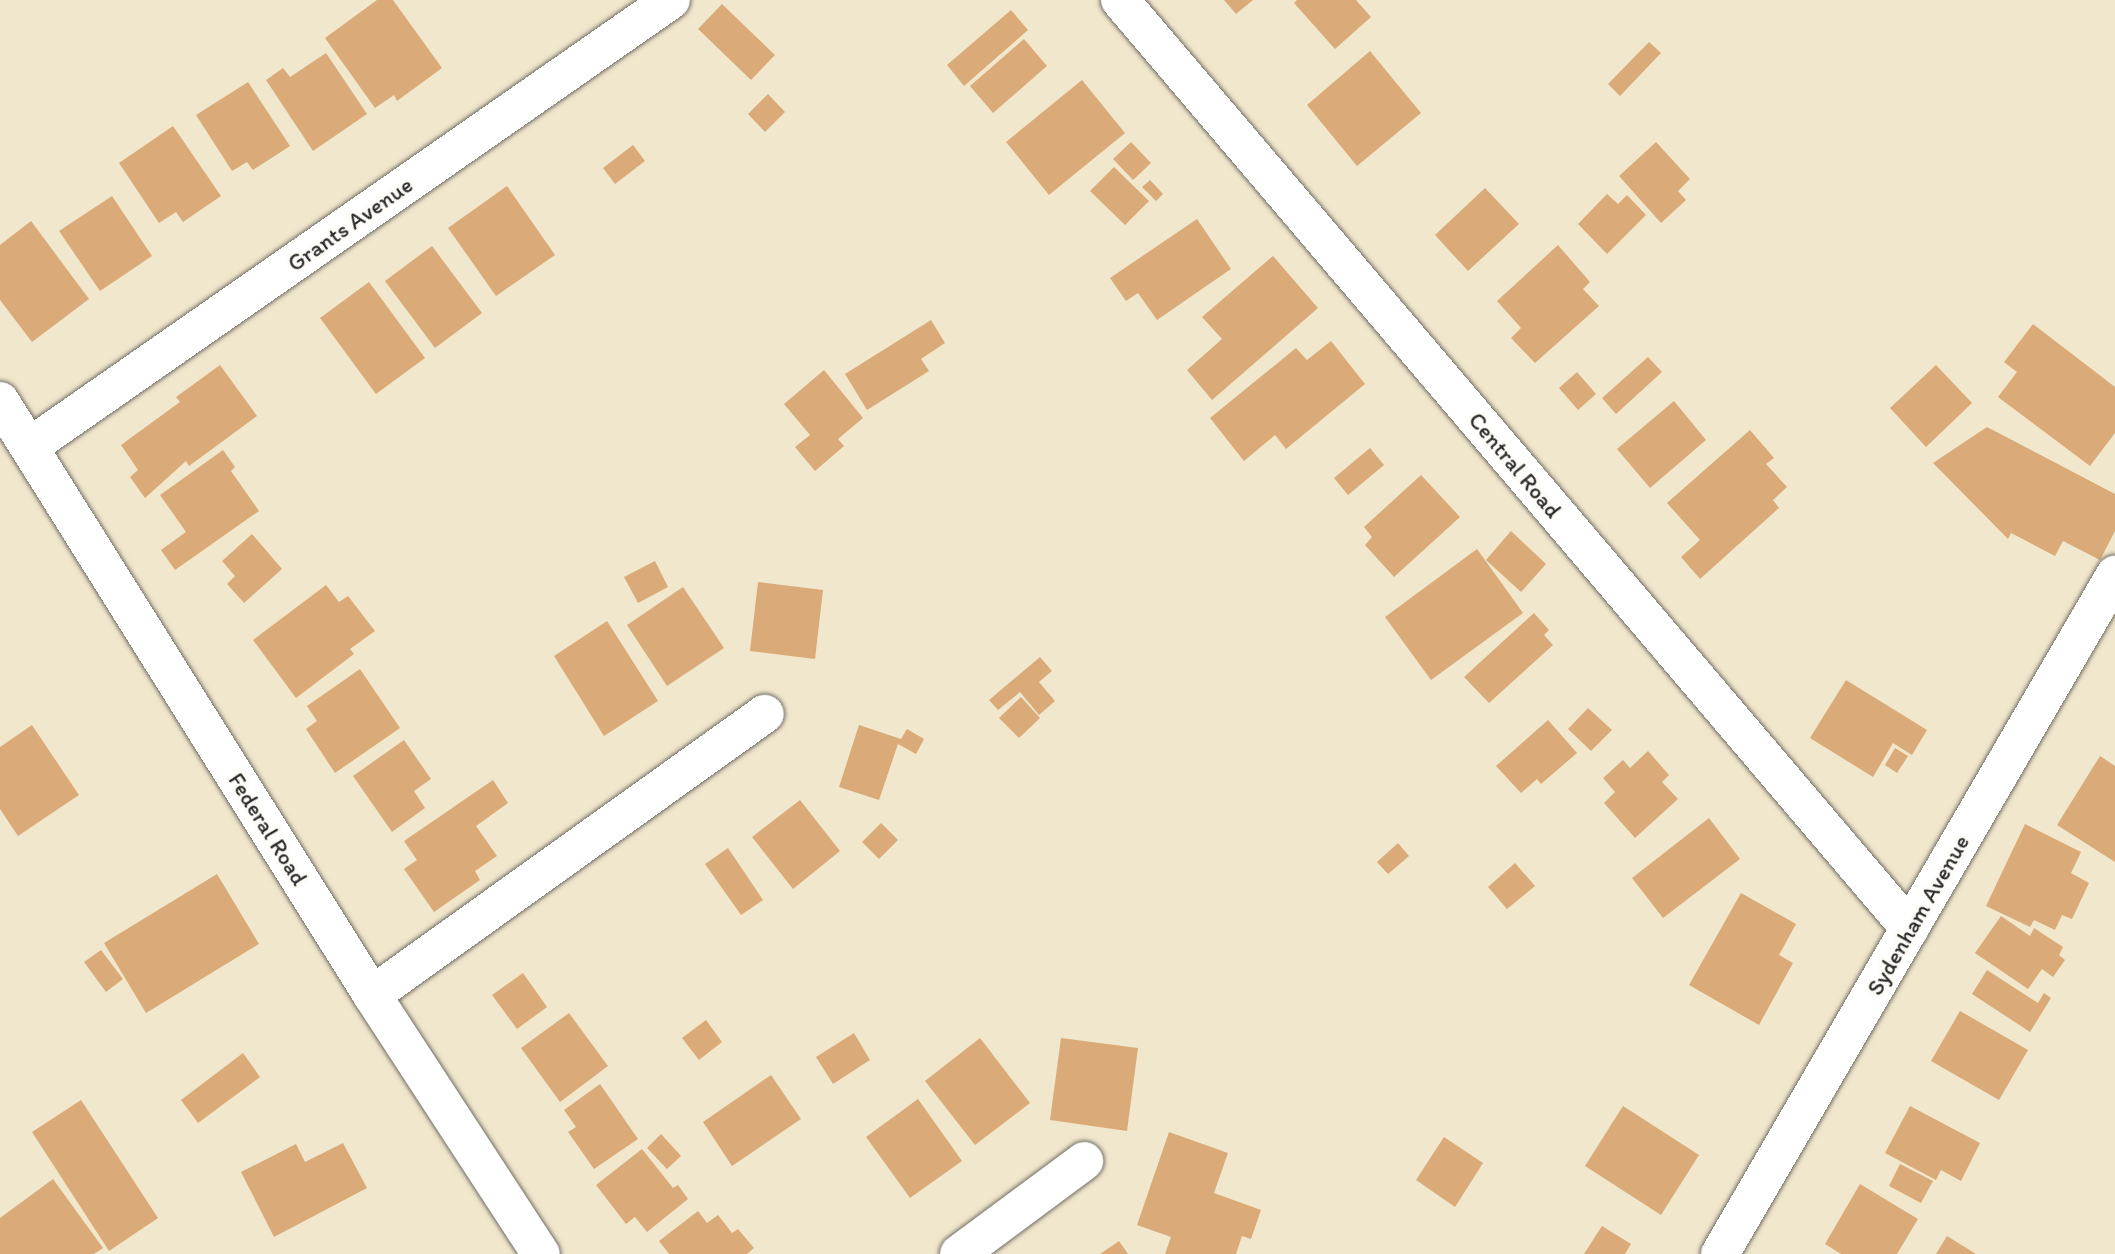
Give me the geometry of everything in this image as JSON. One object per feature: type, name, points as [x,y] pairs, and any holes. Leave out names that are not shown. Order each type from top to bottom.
[{"type":"street","name":"Grants Avenue","points":[[29,447],[671,0]]},
{"type":"street","name":"Central Road","points":[[1120,0],[1910,929]]},
{"type":"street","name":"Federal Road","points":[[0,401],[372,995],[541,1254]]},
{"type":"street","name":"Sydenham Avenue","points":[[1720,1254],[2115,575]]},
{"type":"street","points":[[372,995],[765,714]]},
{"type":"street","points":[[959,1254],[1084,1161]]},
{"type":"building","points":[[377,0],[393,0],[442,68],[397,101],[394,95],[375,108],[325,38]]},
{"type":"building","points":[[1224,0],[1253,0],[1236,14]]},
{"type":"building","points":[[1297,0],[1356,0],[1371,17],[1335,49],[1294,3]]},
{"type":"building","points":[[722,4],[775,55],[751,80],[698,29]]},
{"type":"building","points":[[1011,10],[1028,30],[964,86],[947,65]]},
{"type":"building","points":[[1024,39],[1047,66],[993,113],[970,86]]},
{"type":"building","points":[[1649,42],[1661,53],[1620,96],[1608,84]]},
{"type":"building","points":[[1370,51],[1421,113],[1357,166],[1307,105]]},
{"type":"building","points":[[326,53],[367,114],[313,151],[266,80],[283,68],[290,77]]},
{"type":"building","points":[[1082,80],[1125,133],[1049,195],[1006,142]]},
{"type":"building","points":[[248,82],[290,146],[253,170],[247,162],[232,171],[196,115]]},
{"type":"building","points":[[768,94],[785,112],[765,132],[748,114]]},
{"type":"building","points":[[173,126],[221,196],[183,222],[176,212],[159,223],[119,163]]},
{"type":"building","points":[[1131,142],[1151,163],[1133,180],[1113,159]]},
{"type":"building","points":[[1656,142],[1690,179],[1678,191],[1686,200],[1661,223],[1619,176]]},
{"type":"building","points":[[633,145],[645,161],[615,184],[603,168]]},
{"type":"building","points":[[1114,167],[1149,201],[1125,225],[1090,191]]},
{"type":"building","points":[[1150,180],[1163,194],[1156,201],[1142,187]]},
{"type":"building","points":[[507,186],[555,255],[496,296],[448,228]]},
{"type":"building","points":[[1485,188],[1519,224],[1468,271],[1435,235]]},
{"type":"building","points":[[1607,194],[1618,204],[1627,195],[1646,215],[1607,254],[1578,224]]},
{"type":"building","points":[[112,196],[152,256],[100,291],[59,231]]},
{"type":"building","points":[[1197,219],[1231,269],[1157,320],[1138,293],[1126,301],[1110,278]]},
{"type":"building","points":[[31,221],[89,299],[32,342],[0,300],[0,245]]},
{"type":"building","points":[[1558,245],[1590,282],[1583,289],[1599,306],[1535,363],[1511,338],[1521,328],[1497,301]]},
{"type":"building","points":[[432,246],[482,313],[435,348],[385,281]]},
{"type":"building","points":[[1273,256],[1318,308],[1212,400],[1187,370],[1222,339],[1202,317]]},
{"type":"building","points":[[369,282],[425,358],[376,394],[320,318]]},
{"type":"building","points":[[931,320],[945,343],[921,359],[929,371],[867,410],[845,374]]},
{"type":"building","points":[[2033,324],[2115,387],[2115,433],[2090,466],[1998,397],[2017,372],[2004,362]]},
{"type":"building","points":[[1331,341],[1365,384],[1286,449],[1275,435],[1244,461],[1210,418],[1296,348],[1307,360]]},
{"type":"building","points":[[1648,357],[1662,372],[1616,414],[1602,398]]},
{"type":"building","points":[[220,365],[257,416],[189,466],[186,461],[145,498],[130,477],[138,470],[121,445],[180,402],[176,397]]},
{"type":"building","points":[[1936,365],[1972,403],[1926,447],[1890,408]]},
{"type":"building","points":[[824,370],[863,418],[838,439],[844,446],[815,471],[795,447],[810,435],[784,404]]},
{"type":"building","points":[[1577,372],[1596,394],[1578,410],[1559,388]]},
{"type":"building","points":[[1674,401],[1706,440],[1650,488],[1617,449]]},
{"type":"building","points":[[1987,427],[2115,494],[2115,531],[2100,560],[2063,541],[2055,556],[2011,533],[2008,539],[1933,463]]},
{"type":"building","points":[[1750,430],[1774,458],[1766,464],[1787,487],[1773,500],[1779,508],[1700,579],[1681,557],[1700,540],[1667,503]]},
{"type":"building","points":[[1370,448],[1384,465],[1348,495],[1334,478]]},
{"type":"building","points":[[223,450],[235,467],[231,471],[259,511],[175,570],[161,550],[186,532],[160,495]]},
{"type":"building","points":[[1421,475],[1460,517],[1394,577],[1365,545],[1372,537],[1364,527]]},
{"type":"building","points":[[1511,531],[1546,564],[1521,592],[1486,560]]},
{"type":"building","points":[[252,534],[282,569],[244,603],[227,584],[235,576],[222,561]]},
{"type":"building","points":[[1477,549],[1523,613],[1431,680],[1385,617]]},
{"type":"building","points":[[655,561],[668,587],[638,603],[624,577]]},
{"type":"building","points":[[758,582],[823,590],[815,659],[750,651]]},
{"type":"building","points":[[326,585],[339,602],[348,596],[375,631],[350,649],[354,654],[296,698],[253,640]]},
{"type":"building","points":[[683,587],[724,648],[667,686],[627,625]]},
{"type":"building","points":[[1534,613],[1549,630],[1544,635],[1553,645],[1489,703],[1464,677]]},
{"type":"building","points":[[607,621],[658,701],[604,736],[554,656]]},
{"type":"building","points":[[1040,657],[1052,671],[1039,682],[1055,701],[1039,715],[1020,692],[998,710],[989,700]]},
{"type":"building","points":[[360,669],[400,728],[335,773],[306,729],[317,721],[307,706]]},
{"type":"building","points":[[1846,680],[1927,730],[1912,755],[1893,743],[1873,777],[1810,738]]},
{"type":"building","points":[[1021,697],[1040,718],[1019,738],[999,718]]},
{"type":"building","points":[[1588,708],[1612,730],[1591,751],[1568,729]]},
{"type":"building","points":[[1548,720],[1577,753],[1541,784],[1537,779],[1521,793],[1496,766]]},
{"type":"building","points":[[32,725],[79,795],[18,836],[0,809],[0,747]]},
{"type":"building","points":[[859,725],[901,739],[907,729],[924,739],[916,754],[898,744],[879,800],[839,787]]},
{"type":"building","points":[[404,740],[431,779],[414,791],[425,808],[392,832],[353,776]]},
{"type":"building","points":[[1895,748],[1908,756],[1897,773],[1885,765]]},
{"type":"building","points":[[1648,751],[1669,775],[1662,782],[1678,799],[1635,838],[1604,803],[1615,792],[1603,778],[1623,760],[1630,768]]},
{"type":"building","points":[[2100,756],[2115,766],[2115,862],[2057,825]]},
{"type":"building","points":[[493,780],[508,803],[476,826],[497,856],[475,871],[480,880],[434,912],[404,869],[417,860],[404,841]]},
{"type":"building","points":[[800,800],[840,851],[793,889],[752,837]]},
{"type":"building","points":[[1709,818],[1740,859],[1663,918],[1632,878]]},
{"type":"building","points":[[881,823],[898,840],[879,859],[862,842]]},
{"type":"building","points":[[2025,824],[2081,852],[2071,873],[2089,883],[2072,919],[2062,915],[2055,930],[2034,920],[2030,927],[1986,906]]},
{"type":"building","points":[[1398,843],[1409,856],[1388,874],[1377,862]]},
{"type":"building","points":[[728,848],[763,900],[741,915],[705,864]]},
{"type":"building","points":[[1515,863],[1535,886],[1507,909],[1488,887]]},
{"type":"building","points":[[217,874],[259,944],[146,1013],[104,943]]},
{"type":"building","points":[[1741,893],[1796,924],[1779,955],[1793,963],[1759,1025],[1689,985]]},
{"type":"building","points":[[2001,916],[2030,936],[2034,928],[2063,947],[2059,955],[2065,960],[2053,977],[2042,969],[2028,989],[1975,953]]},
{"type":"building","points":[[101,950],[123,979],[106,992],[84,962]]},
{"type":"building","points":[[1987,970],[2038,1003],[2044,993],[2051,998],[2030,1032],[1972,994]]},
{"type":"building","points":[[523,973],[547,1007],[517,1029],[492,995]]},
{"type":"building","points":[[1960,1011],[2028,1050],[1999,1100],[1931,1061]]},
{"type":"building","points":[[569,1013],[608,1066],[560,1102],[521,1048]]},
{"type":"building","points":[[706,1020],[722,1042],[699,1060],[682,1038]]},
{"type":"building","points":[[854,1033],[870,1060],[833,1084],[816,1057]]},
{"type":"building","points":[[980,1038],[1030,1103],[975,1145],[925,1081]]},
{"type":"building","points":[[1061,1038],[1138,1048],[1127,1131],[1050,1120]]},
{"type":"building","points":[[243,1053],[260,1077],[198,1123],[181,1100]]},
{"type":"building","points":[[771,1075],[801,1119],[732,1166],[703,1122]]},
{"type":"building","points":[[600,1084],[638,1139],[594,1169],[568,1132],[576,1127],[564,1110]]},
{"type":"building","points":[[918,1099],[962,1161],[910,1198],[866,1137]]},
{"type":"building","points":[[81,1100],[158,1218],[109,1251],[32,1132]]},
{"type":"building","points":[[1623,1106],[1699,1155],[1661,1215],[1585,1166]]},
{"type":"building","points":[[1910,1106],[1980,1143],[1961,1181],[1941,1170],[1936,1180],[1885,1153]]},
{"type":"building","points":[[1169,1132],[1228,1153],[1214,1193],[1261,1210],[1251,1239],[1242,1236],[1236,1254],[1165,1254],[1171,1237],[1137,1225]]},
{"type":"building","points":[[661,1134],[681,1156],[667,1169],[647,1148]]},
{"type":"building","points":[[1444,1137],[1483,1163],[1455,1207],[1416,1180]]},
{"type":"building","points":[[343,1143],[367,1188],[274,1237],[241,1172],[296,1144],[305,1162]]},
{"type":"building","points":[[642,1149],[673,1188],[678,1185],[688,1199],[647,1232],[635,1217],[626,1224],[596,1185]]},
{"type":"building","points":[[1900,1164],[1933,1181],[1921,1203],[1889,1186]]},
{"type":"building","points":[[53,1179],[103,1248],[94,1254],[0,1254],[0,1218]]},
{"type":"building","points":[[1860,1184],[1918,1219],[1897,1254],[1841,1254],[1825,1244]]},
{"type":"building","points":[[698,1211],[707,1223],[718,1215],[732,1233],[738,1229],[754,1248],[747,1254],[669,1254],[659,1241]]},
{"type":"building","points":[[1602,1226],[1631,1244],[1625,1254],[1584,1254]]},
{"type":"building","points":[[1947,1236],[1976,1254],[1936,1254]]},
{"type":"building","points":[[1119,1241],[1128,1254],[1100,1254]]}]
